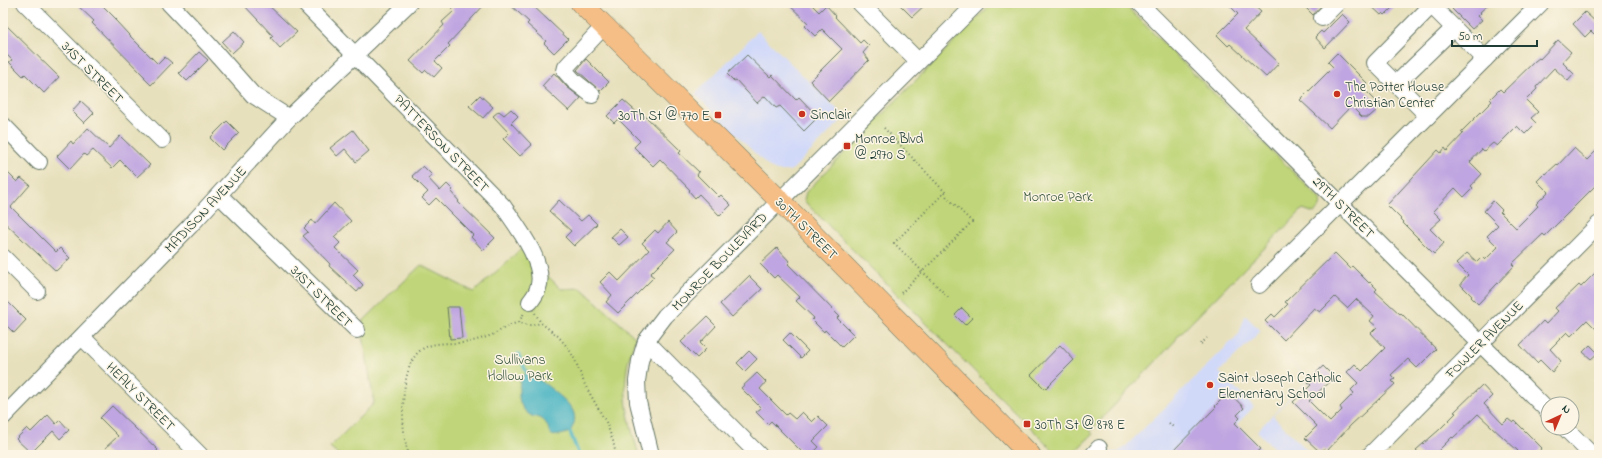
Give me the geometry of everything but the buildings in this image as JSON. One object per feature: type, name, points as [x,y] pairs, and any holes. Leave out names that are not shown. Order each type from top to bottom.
[{"type":"main road","name":"30TH STREET","points":[[581,3],[779,200],[1030,455]]},
{"type":"street","name":"31ST STREET","points":[[25,3],[162,140]]},
{"type":"street","points":[[169,3],[209,45],[253,95],[289,118]]},
{"type":"street","name":"PATTERSON STREET","points":[[304,3],[356,54],[503,206],[525,240],[538,266],[539,288],[530,302]]},
{"type":"street","name":"MADISON AVENUE","points":[[3,417],[219,195],[289,118],[409,3]]},
{"type":"street","points":[[860,3],[918,61]]},
{"type":"street","name":"MONROE BOULEVARD","points":[[651,455],[638,402],[637,381],[640,361],[646,341],[665,316],[977,3]]},
{"type":"street","name":"29TH STREET","points":[[1139,3],[1540,403]]},
{"type":"street","points":[[1322,18],[1337,3]]},
{"type":"street","points":[[1260,285],[1540,3]]},
{"type":"street","points":[[1428,116],[1374,63],[1431,4],[1485,59]]},
{"type":"street","points":[[592,95],[574,81],[565,71],[566,67],[604,26]]},
{"type":"street","points":[[1396,84],[1454,28]]},
{"type":"street","points":[[3,125],[39,162]]},
{"type":"street","name":"31ST STREET","points":[[219,195],[356,330]]},
{"type":"street","name":"FOWLER AVENUE","points":[[1370,455],[1599,224]]},
{"type":"street","points":[[3,257],[37,291]]},
{"type":"street","name":"HEALY STREET","points":[[82,337],[200,455]]},
{"type":"street","points":[[646,341],[760,455]]},
{"type":"street","points":[[1573,436],[1592,455]]},
{"type":"path","points":[[884,128],[946,192],[944,194],[972,222],[901,293]]},
{"type":"path","points":[[944,194],[894,243],[950,299]]},
{"type":"path","points":[[409,455],[403,428],[404,398],[408,371],[414,357],[422,349],[428,346],[466,343],[483,339],[519,322],[530,302]]},
{"type":"path","points":[[530,302],[541,323],[558,336],[569,349],[585,385],[606,422],[616,455]]},
{"type":"path","points":[[519,322],[527,325],[541,323]]},
{"type":"path","points":[[1201,344],[1207,338]]},
{"type":"path","points":[[1169,423],[1173,427]]},
{"type":"shaded area","points":[[758,31],[845,117],[793,169],[789,171],[776,171],[768,166],[695,94]]},
{"type":"shaded area","name":"Saint Joseph Catholic Elementary School","points":[[1245,315],[1261,331],[1219,372],[1254,407],[1237,424],[1263,451],[1259,455],[1256,453],[1260,449],[1235,423],[1237,415],[1244,408],[1229,392],[1169,455],[1106,455],[1109,452],[1118,452],[1125,447],[1239,334]]},
{"type":"shaded area","points":[[1261,331],[1309,379],[1273,416],[1312,455],[1269,455],[1275,449],[1257,431],[1308,379]]},
{"type":"green space","name":"Monroe Park","points":[[992,3],[1123,3],[1319,198],[1321,203],[1319,208],[1314,213],[1303,209],[1178,336],[1090,431],[1093,434],[1071,455],[1057,454],[804,200],[806,192]]},
{"type":"green space","name":"Sullivans Hollow Park","points":[[521,249],[561,289],[581,288],[636,338],[630,353],[627,368],[626,396],[631,425],[639,455],[339,455],[330,447],[374,403],[361,323],[421,265],[474,292]]},
{"type":"water","points":[[527,373],[533,375],[563,398],[572,409],[575,419],[570,432],[555,436],[552,435],[546,423],[542,419],[530,415],[522,407],[519,398],[519,388],[521,377]]},
{"type":"waterway","points":[[518,354],[527,373]]},
{"type":"waterway","points":[[570,432],[579,455]]},
{"type":"place","name":"The Potter House Christian Center","points":[[1337,94]]},
{"type":"place","name":"Sinclair","points":[[802,114]]},
{"type":"place","name":"30Th St @ 770 E","points":[[718,115]]},
{"type":"place","name":"Monroe Blvd @ 2970 S","points":[[847,146]]},
{"type":"place","name":"Saint Joseph Catholic Elementary School","points":[[1210,385]]},
{"type":"place","name":"30Th St @ 878 E","points":[[1027,424]]}]
